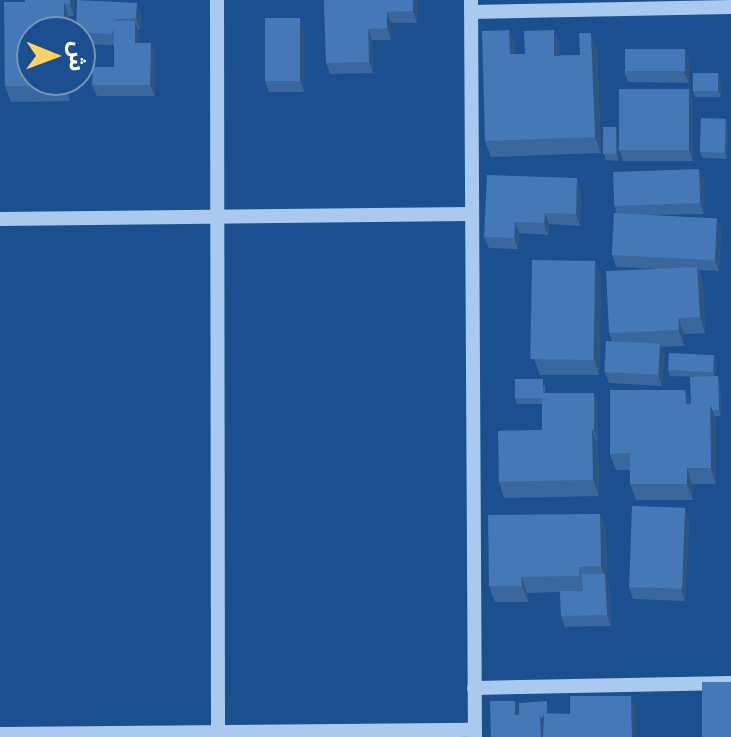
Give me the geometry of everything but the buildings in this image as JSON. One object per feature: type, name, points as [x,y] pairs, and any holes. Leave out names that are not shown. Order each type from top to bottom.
[{"type":"street","points":[[217,0],[218,736]]},
{"type":"street","points":[[0,734],[475,734],[471,6],[731,7]]},
{"type":"street","points":[[0,219],[470,214]]},
{"type":"street","points":[[474,688],[731,683]]}]
